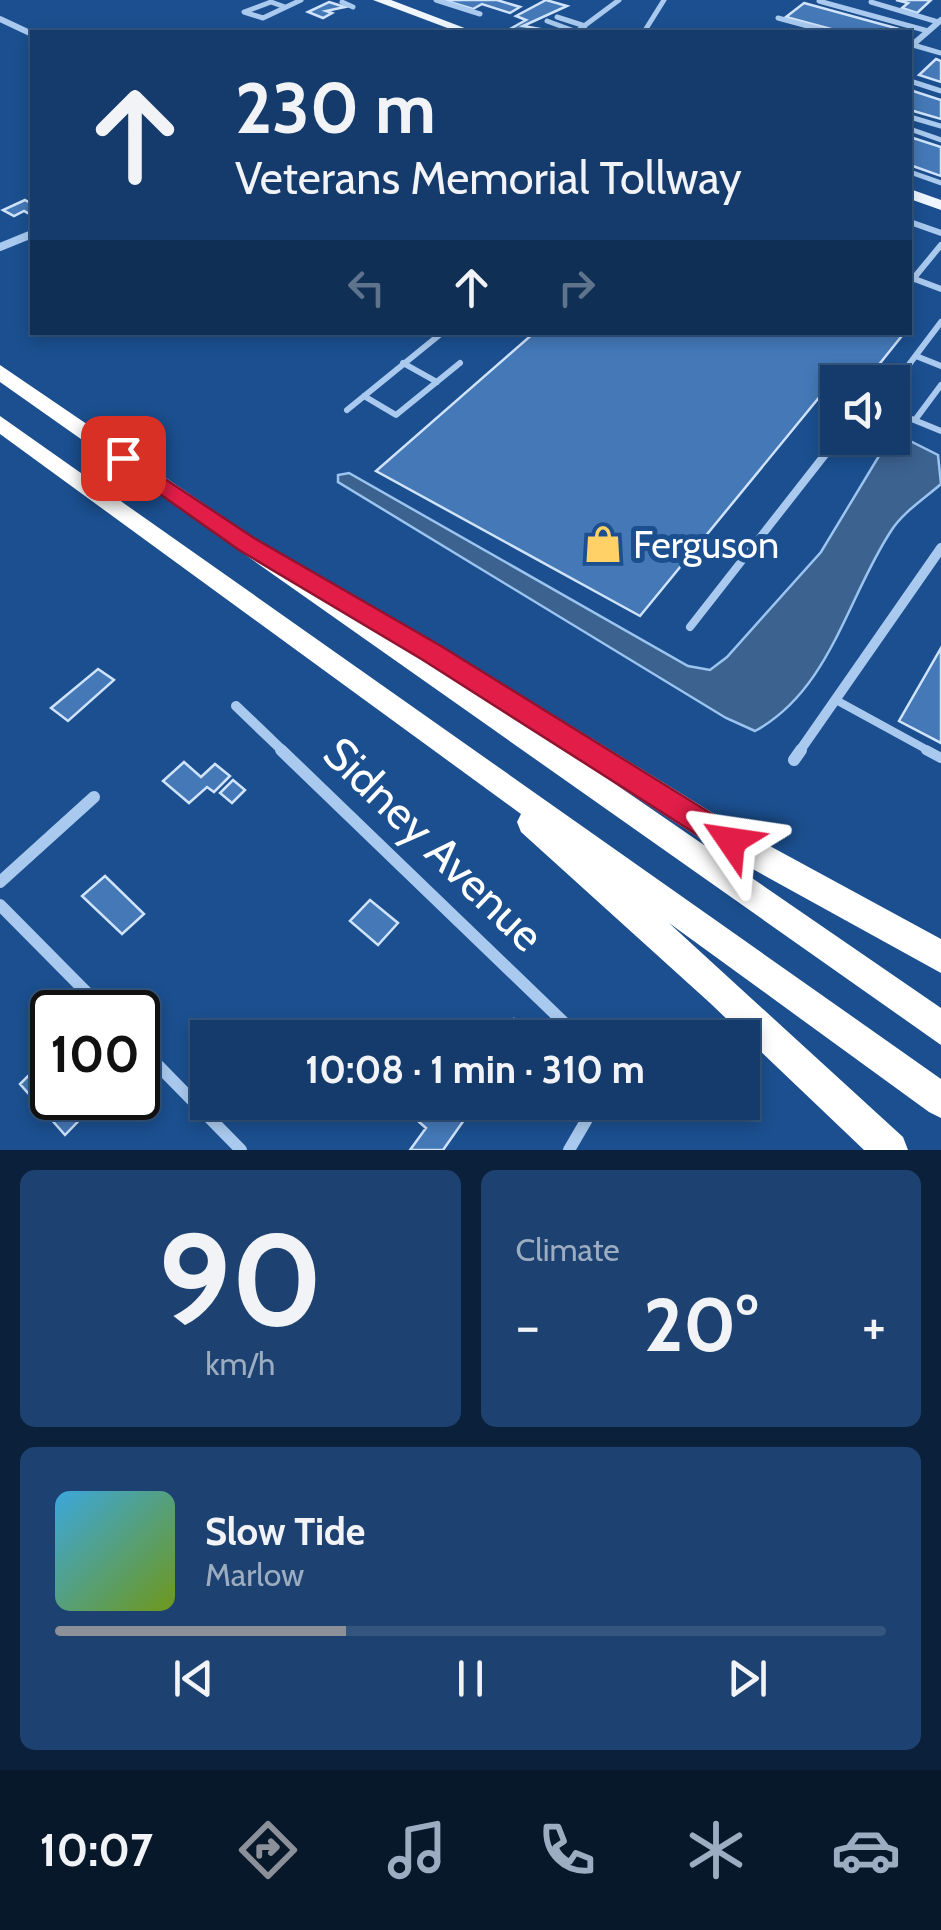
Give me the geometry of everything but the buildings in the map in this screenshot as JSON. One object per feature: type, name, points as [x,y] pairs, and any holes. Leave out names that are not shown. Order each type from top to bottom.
[{"type":"highway","points":[[0,372],[941,1028]]},
{"type":"highway","points":[[0,422],[941,1100]]},
{"type":"highway","points":[[246,544],[449,664],[731,841],[941,957]]},
{"type":"highway","points":[[428,728],[722,992],[890,1150]]},
{"type":"main road","points":[[387,1],[464,30]]},
{"type":"main road","points":[[912,195],[941,205]]},
{"type":"street","points":[[0,19],[30,33]]},
{"type":"street","points":[[912,45],[939,23]]},
{"type":"street","points":[[0,247],[30,235]]},
{"type":"street","points":[[794,760],[935,568],[941,548]]},
{"type":"street","name":"Sidney Avenue","points":[[236,706],[561,1020]]},
{"type":"street","points":[[0,882],[94,797]]},
{"type":"street","points":[[0,905],[84,990]]},
{"type":"street","points":[[160,1067],[241,1150]]},
{"type":"street","points":[[569,1150],[586,1120]]},
{"type":"lane","points":[[285,8],[271,2],[244,12],[262,18],[285,8],[301,0]]},
{"type":"lane","points":[[436,0],[480,14]]},
{"type":"lane","points":[[579,30],[619,0]]},
{"type":"lane","points":[[645,30],[664,0]]},
{"type":"lane","points":[[341,1],[354,6]]},
{"type":"lane","points":[[819,1],[928,31]]},
{"type":"lane","points":[[871,2],[939,23]]},
{"type":"lane","points":[[557,16],[585,26]]},
{"type":"lane","points":[[778,18],[823,30]]},
{"type":"lane","points":[[547,22],[570,30]]},
{"type":"lane","points":[[912,46],[941,53]]},
{"type":"lane","points":[[912,82],[941,90]]},
{"type":"lane","points":[[912,118],[941,126]]},
{"type":"lane","points":[[912,130],[941,140]]},
{"type":"lane","points":[[912,173],[941,183]]},
{"type":"lane","points":[[912,223],[941,233]]},
{"type":"lane","points":[[912,277],[941,244]]},
{"type":"lane","points":[[912,278],[941,289]]},
{"type":"lane","points":[[909,365],[941,322]]},
{"type":"lane","points":[[347,410],[439,335]]},
{"type":"lane","points":[[916,356],[941,366]]},
{"type":"lane","points":[[404,364],[437,382]]},
{"type":"lane","points":[[364,396],[396,415],[460,364]]},
{"type":"lane","points":[[915,420],[941,385]]},
{"type":"lane","points":[[910,418],[941,431]]},
{"type":"lane","points":[[690,627],[825,455]]},
{"type":"lane","points":[[836,700],[941,758]]},
{"type":"water","points":[[910,441],[938,455],[941,484],[891,531],[835,641],[802,692],[755,731],[726,718],[338,482],[338,475],[349,473],[688,666],[710,670],[727,657],[821,552],[880,455],[910,455]]},
{"type":"place","name":"Ferguson","points":[[603,544]]},
{"type":"route","points":[[123,458],[246,544],[432,653],[731,841]]}]
